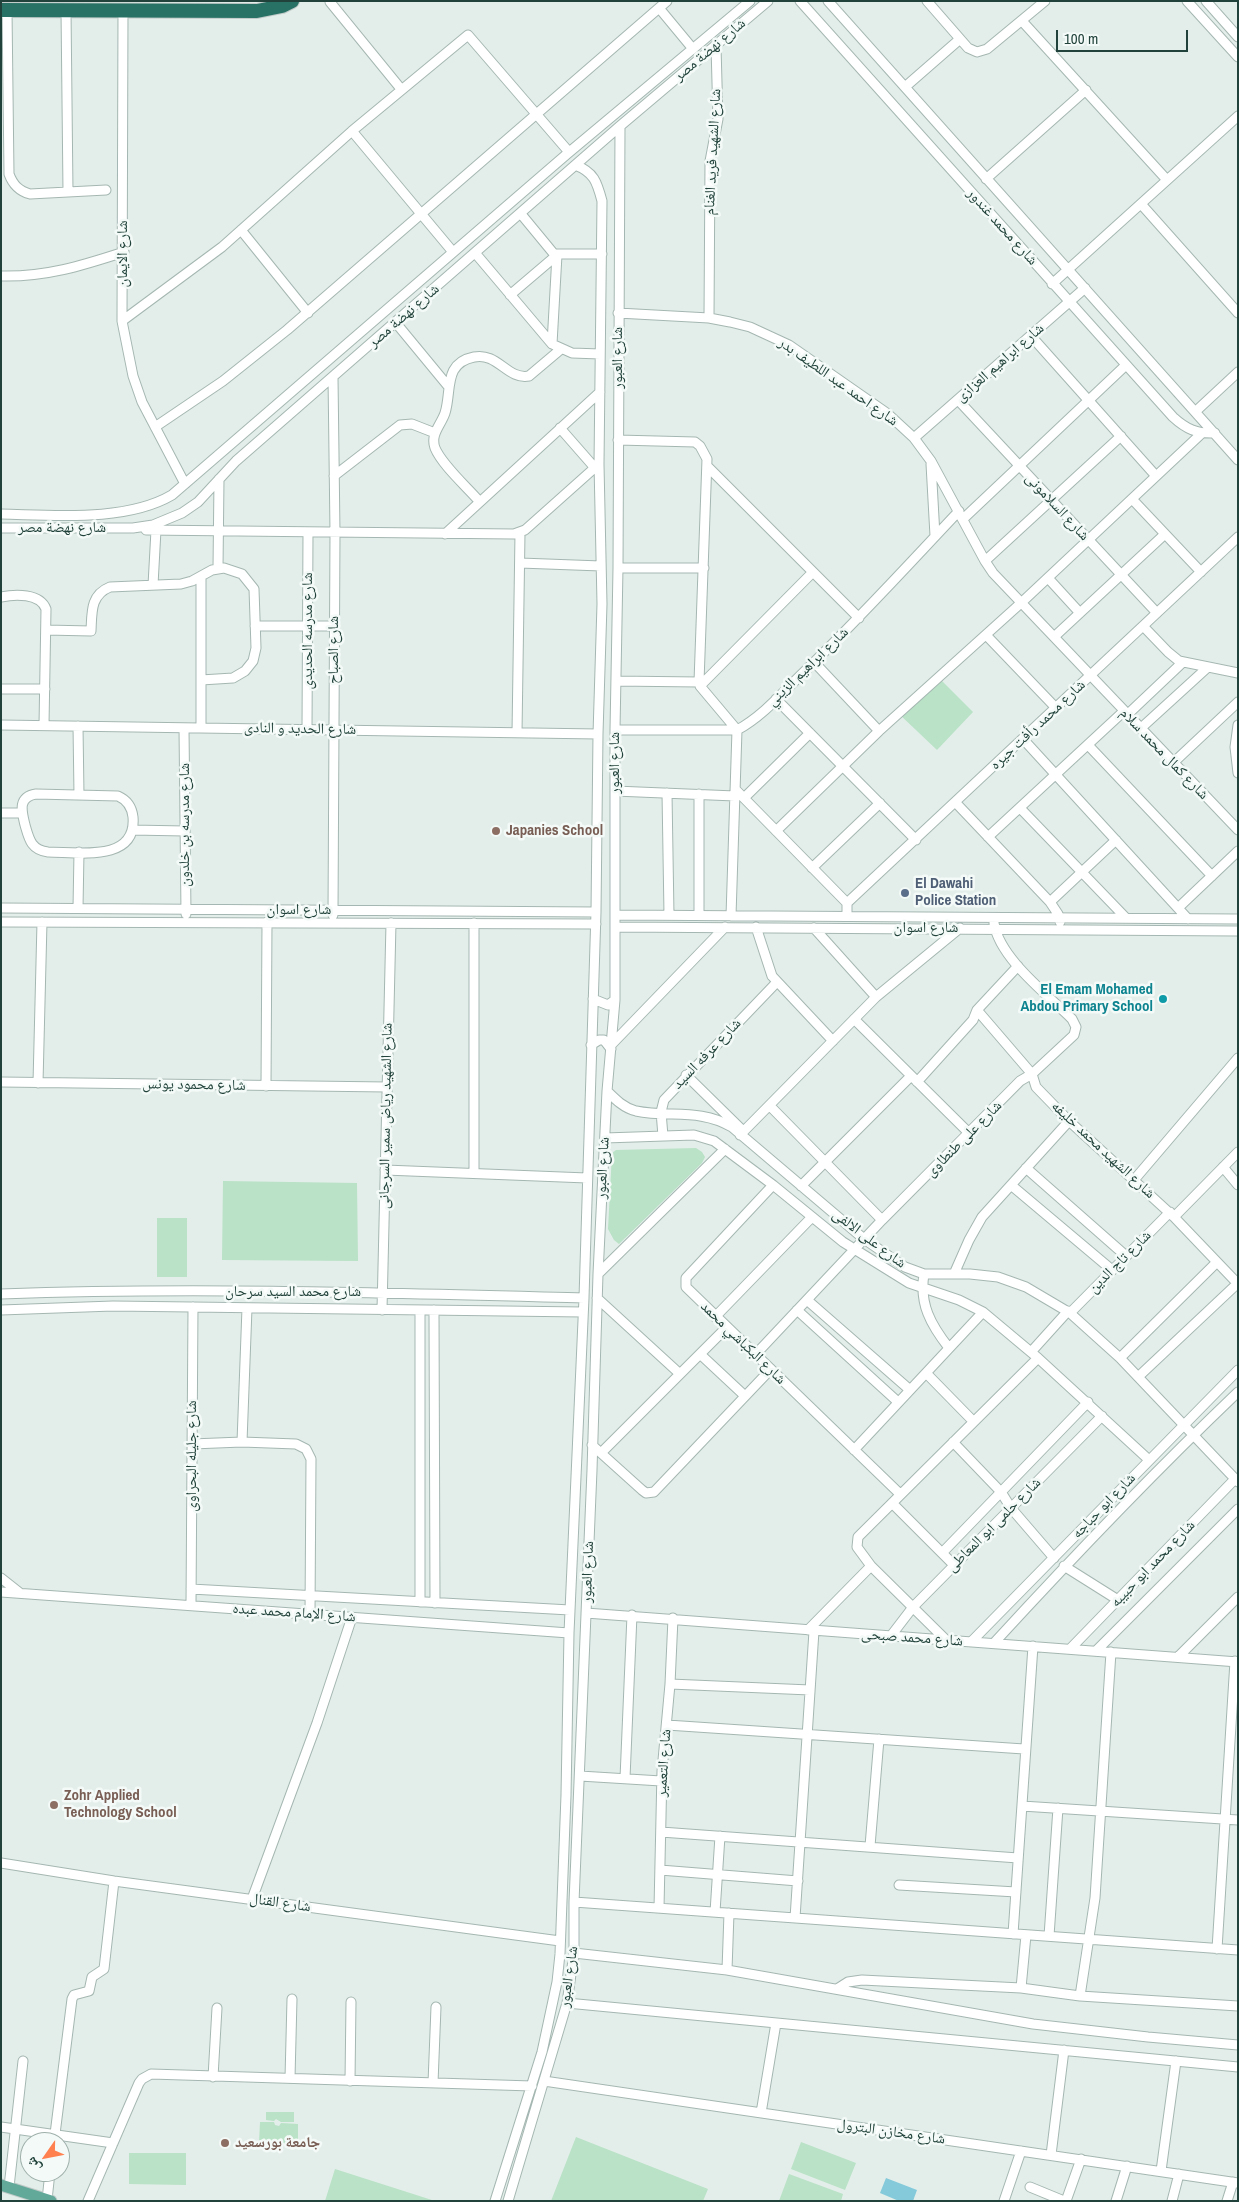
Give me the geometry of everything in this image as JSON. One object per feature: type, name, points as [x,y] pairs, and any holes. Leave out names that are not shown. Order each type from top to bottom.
[{"type":"highway","points":[[4,10],[257,11],[292,1]]},
{"type":"main road","points":[[5,2186],[49,2200]]},
{"type":"street","points":[[155,427],[237,370],[308,313],[667,1]]},
{"type":"street","name":"شارع نهضة مصر","points":[[1,514],[119,513],[135,511],[165,499],[185,484],[569,152],[750,1]]},
{"type":"street","name":"شارع نهضة مصر","points":[[1,528],[133,528],[163,522],[182,514],[198,502],[236,461],[476,254],[620,126],[768,1]]},
{"type":"street","name":"شارع محمد غندور","points":[[800,1],[1126,365],[1181,424],[1201,434]]},
{"type":"street","name":"شارع محمد غندور","points":[[828,1],[1238,460]]},
{"type":"street","points":[[926,1],[968,48],[977,52],[987,49],[1045,1]]},
{"type":"street","points":[[1187,1],[1238,57]]},
{"type":"street","points":[[1206,1],[1238,37]]},
{"type":"street","points":[[330,2],[401,89]]},
{"type":"street","points":[[659,8],[693,48]]},
{"type":"street","points":[[4,10],[5,133],[9,174],[16,188],[30,194],[106,190]]},
{"type":"street","points":[[66,10],[68,192]]},
{"type":"street","name":"شارع الايمان","points":[[123,10],[124,252],[122,321],[133,376],[142,402],[185,484]]},
{"type":"street","points":[[1022,21],[1167,180]]},
{"type":"street","points":[[122,321],[222,247],[401,89],[468,35],[569,152]]},
{"type":"street","points":[[904,88],[960,39]]},
{"type":"street","name":"شارع الشهيد فريد الغنام","points":[[709,318],[710,161],[718,119],[716,46]]},
{"type":"street","points":[[986,179],[1086,90]]},
{"type":"street","points":[[1052,284],[1238,116]]},
{"type":"street","name":"شارع العبور","points":[[509,2200],[567,2003],[574,1953],[574,1902],[591,1499],[598,1274],[607,1091],[615,1000],[615,699],[618,568],[620,126]]},
{"type":"street","points":[[352,132],[423,214],[453,252]]},
{"type":"street","name":"شارع العبور","points":[[496,2197],[532,2086],[553,2002],[560,1941],[566,1795],[569,1633],[584,1298],[596,924],[601,566],[597,466],[602,288],[602,201],[597,181],[589,171],[576,165]]},
{"type":"street","points":[[1141,204],[1238,313]]},
{"type":"street","points":[[521,214],[556,255]]},
{"type":"street","points":[[241,230],[308,313]]},
{"type":"street","points":[[1,276],[43,275],[65,271],[124,252]]},
{"type":"street","points":[[476,254],[552,344],[572,353],[600,354]]},
{"type":"street","points":[[510,295],[556,255],[602,254]]},
{"type":"street","points":[[552,344],[556,255]]},
{"type":"street","points":[[602,288],[618,287]]},
{"type":"street","name":"شارع ابراهيم العزازى","points":[[914,438],[1085,288]]},
{"type":"street","name":"شارع احمد عبد اللطيف بدر","points":[[618,313],[709,318],[750,327],[789,345],[888,414],[914,438],[931,461],[985,561],[1021,604]]},
{"type":"street","points":[[396,323],[448,386]]},
{"type":"street","points":[[1031,336],[1156,476]]},
{"type":"street","points":[[479,501],[439,455],[434,444],[435,433],[446,407],[448,386],[457,366],[468,358],[482,356],[490,358],[514,375],[524,377],[534,373],[561,349]]},
{"type":"street","name":"شارع ابراهيم الزيني","points":[[737,730],[745,726],[776,699],[814,662],[936,536],[1019,466],[1126,365]]},
{"type":"street","points":[[1195,412],[1238,372]]},
{"type":"street","name":"شارع الصباح","points":[[332,923],[335,532],[333,377]]},
{"type":"street","points":[[445,534],[600,392]]},
{"type":"street","name":"شارع السلامونى","points":[[958,400],[1157,613]]},
{"type":"street","points":[[334,476],[400,425],[412,424],[435,433]]},
{"type":"street","points":[[133,528],[156,530],[445,534],[520,533],[597,466],[560,428]]},
{"type":"street","points":[[776,831],[878,731],[1021,604],[1201,434],[1214,433]]},
{"type":"street","points":[[985,561],[1121,436]]},
{"type":"street","points":[[618,440],[695,442],[704,452],[707,466],[700,684],[737,730],[738,794],[731,916]]},
{"type":"street","points":[[931,461],[936,536]]},
{"type":"street","points":[[707,466],[858,618]]},
{"type":"street","points":[[218,568],[219,479]]},
{"type":"street","points":[[1132,500],[1201,572]]},
{"type":"street","points":[[19,514],[23,521],[21,529]]},
{"type":"street","points":[[45,514],[43,524],[49,528]]},
{"type":"street","points":[[152,585],[156,530]]},
{"type":"street","name":"شارع مدرسه الحديدى","points":[[307,730],[308,532]]},
{"type":"street","points":[[517,733],[520,533]]},
{"type":"street","points":[[1054,637],[1165,534]]},
{"type":"street","name":"شارع محمد رأفت جيره","points":[[847,903],[1238,537]]},
{"type":"street","points":[[520,564],[601,566]]},
{"type":"street","points":[[46,630],[92,631],[92,607],[95,598],[101,591],[114,586],[181,584],[218,568],[237,571],[251,583],[254,589],[255,655],[245,671],[227,680],[201,680]]},
{"type":"street","points":[[618,568],[704,568]]},
{"type":"street","points":[[616,681],[700,684],[813,572]]},
{"type":"street","points":[[201,576],[201,728]]},
{"type":"street","points":[[1048,578],[1080,613]]},
{"type":"street","points":[[1,597],[30,597],[40,600],[46,609],[44,725]]},
{"type":"street","name":"شارع كمال محمد سلام","points":[[1021,604],[1238,830]]},
{"type":"street","points":[[255,626],[334,626]]},
{"type":"street","points":[[1143,626],[1174,658],[1183,662],[1238,673]]},
{"type":"street","points":[[986,634],[1056,708]]},
{"type":"street","points":[[814,662],[878,731]]},
{"type":"street","points":[[988,837],[1088,744],[1183,662]]},
{"type":"street","points":[[1140,729],[1208,667]]},
{"type":"street","points":[[1,689],[45,689]]},
{"type":"street","points":[[599,698],[615,699]]},
{"type":"street","points":[[776,699],[916,840]]},
{"type":"street","points":[[1173,763],[1238,702]]},
{"type":"street","name":"شارع الحديد و النادى","points":[[1,725],[598,734]]},
{"type":"street","points":[[1238,725],[1238,773]]},
{"type":"street","points":[[78,726],[79,795]]},
{"type":"street","name":"شارع مدرسه بن خلدون","points":[[184,728],[186,922]]},
{"type":"street","points":[[615,730],[737,730]]},
{"type":"street","points":[[615,791],[738,794],[810,733]]},
{"type":"street","points":[[1023,739],[1188,918]]},
{"type":"street","points":[[1088,744],[1212,876]]},
{"type":"street","points":[[667,793],[669,915]]},
{"type":"street","points":[[699,794],[699,915]]},
{"type":"street","points":[[738,794],[847,903],[847,916]]},
{"type":"street","points":[[32,795],[79,795],[118,796],[123,798],[133,813],[132,830],[122,845],[112,851],[44,852],[35,848],[29,840],[21,813],[23,802],[32,795]]},
{"type":"street","points":[[812,868],[880,803]]},
{"type":"street","points":[[956,803],[1050,902],[1059,918],[1060,929]]},
{"type":"street","points":[[1020,808],[1126,918]]},
{"type":"street","points":[[1,813],[21,813]]},
{"type":"street","points":[[132,830],[186,831]]},
{"type":"street","points":[[1050,902],[1116,840]]},
{"type":"street","points":[[1178,908],[1238,851]]},
{"type":"street","points":[[78,852],[78,908]]},
{"type":"street","name":"شارع اسوان","points":[[1,908],[596,912]]},
{"type":"street","name":"شارع اسوان","points":[[615,914],[993,918],[1238,918]]},
{"type":"street","name":"شارع على طنطاوى","points":[[755,1355],[882,1220],[970,1134],[1020,1081],[1032,1074],[1071,1038],[1076,1027],[1072,1019],[1018,966],[1000,942],[993,918]]},
{"type":"street","name":"شارع اسوان","points":[[1,922],[596,924]]},
{"type":"street","points":[[38,1083],[42,922]]},
{"type":"street","points":[[266,1086],[267,922]]},
{"type":"street","name":"شارع الشهيد رياض سمير السرجانى","points":[[382,1310],[391,923]]},
{"type":"street","points":[[474,923],[474,1173]]},
{"type":"street","name":"شارع اسوان","points":[[615,927],[1238,931]]},
{"type":"street","points":[[591,1045],[599,1040],[604,1040],[611,1047],[725,927]]},
{"type":"street","points":[[756,927],[768,966],[777,982],[833,1041]]},
{"type":"street","points":[[814,928],[876,997]]},
{"type":"street","points":[[686,1075],[742,1133],[876,997],[960,928]]},
{"type":"street","points":[[801,1186],[914,1079],[972,1020],[977,1010],[1018,966]]},
{"type":"street","name":"شارع عرفه السيد","points":[[661,1112],[664,1100],[686,1075],[777,982]]},
{"type":"street","points":[[593,999],[608,1005],[615,1000]]},
{"type":"street","name":"شارع الشهيد محمد خليفه","points":[[977,1010],[1032,1074],[1036,1087],[1069,1121],[1172,1215],[1238,1284]]},
{"type":"street","points":[[854,1018],[970,1134]]},
{"type":"street","points":[[1134,1180],[1238,1058]]},
{"type":"street","name":"شارع محمود يونس","points":[[1,1082],[387,1087]]},
{"type":"street","name":"شارع على الالفى","points":[[607,1091],[626,1107],[637,1111],[712,1118],[742,1133],[864,1239],[905,1268],[924,1274],[986,1275],[1013,1281],[1069,1312],[1120,1358],[1237,1481]]},
{"type":"street","points":[[770,1106],[882,1220]]},
{"type":"street","points":[[661,1112],[663,1136]]},
{"type":"street","points":[[954,1274],[975,1228],[991,1206],[1069,1121]]},
{"type":"street","name":"شارع على الالفى","points":[[605,1138],[694,1136],[714,1141],[773,1185],[843,1242],[909,1283],[921,1289],[953,1297],[983,1312],[1088,1402],[1148,1459]]},
{"type":"street","points":[[598,1274],[725,1149]]},
{"type":"street","name":"شارع تاج الدين","points":[[946,1640],[871,1566],[857,1547],[858,1536],[973,1421],[1034,1355],[1069,1312],[1238,1152]]},
{"type":"street","points":[[1223,1167],[1238,1185]]},
{"type":"street","points":[[1026,1168],[1126,1256]]},
{"type":"street","points":[[385,1170],[587,1178]]},
{"type":"street","name":"شارع البكباشي محمد","points":[[773,1185],[686,1278],[686,1287],[900,1494]]},
{"type":"street","points":[[1011,1185],[1112,1270]]},
{"type":"street","points":[[715,1317],[812,1217]]},
{"type":"street","points":[[1120,1358],[1217,1262]]},
{"type":"street","points":[[924,1274],[921,1289],[930,1321],[949,1348]]},
{"type":"street","points":[[1138,1377],[1238,1284]]},
{"type":"street","name":"شارع محمد السيد سرحان","points":[[1,1294],[80,1291],[382,1293],[584,1298]]},
{"type":"street","points":[[598,1298],[680,1374]]},
{"type":"street","points":[[806,1300],[910,1390]]},
{"type":"street","name":"شارع محمد السيد سرحان","points":[[1,1310],[80,1306],[193,1306],[583,1312]]},
{"type":"street","name":"شارع جليله البحراوى","points":[[190,1605],[193,1306]]},
{"type":"street","points":[[242,1442],[247,1308]]},
{"type":"street","points":[[420,1310],[420,1602]]},
{"type":"street","points":[[434,1310],[435,1603]]},
{"type":"street","points":[[797,1310],[898,1402]]},
{"type":"street","points":[[854,1450],[983,1312]]},
{"type":"street","points":[[601,1453],[727,1327]]},
{"type":"street","points":[[700,1354],[745,1396]]},
{"type":"street","points":[[592,1445],[642,1490],[650,1494],[657,1489],[771,1369]]},
{"type":"street","name":"شارع ابو حباجه","points":[[971,1642],[1148,1459],[1238,1370]]},
{"type":"street","points":[[926,1373],[973,1421]]},
{"type":"street","name":"شارع ابو حباجه","points":[[994,1643],[1064,1566],[1238,1392]]},
{"type":"street","name":"شارع حلمى ابو المعاطى","points":[[942,1553],[1088,1402]]},
{"type":"street","name":"شارع حلمى ابو المعاطى","points":[[890,1637],[913,1607],[1102,1416]]},
{"type":"street","points":[[192,1444],[242,1442],[296,1444],[306,1449],[309,1454],[310,1614]]},
{"type":"street","points":[[953,1442],[1001,1492],[1011,1508],[1054,1558]]},
{"type":"street","points":[[576,1467],[584,1471],[592,1470]]},
{"type":"street","name":"شارع محمد ابو حبيبه","points":[[1070,1649],[1237,1481]]},
{"type":"street","points":[[574,1501],[584,1496],[591,1499]]},
{"type":"street","points":[[892,1502],[954,1566]]},
{"type":"street","name":"شارع محمد ابو حبيبه","points":[[1096,1651],[1238,1510]]},
{"type":"street","points":[[795,1918],[808,1735],[811,1631],[871,1566]]},
{"type":"street","points":[[1064,1566],[1118,1600]]},
{"type":"street","points":[[1,1578],[20,1594]]},
{"type":"street","name":"شارع الإمام محمد عبده","points":[[190,1589],[570,1610]]},
{"type":"street","name":"شارع الإمام محمد عبده","points":[[1,1592],[569,1633]]},
{"type":"street","points":[[1178,1657],[1238,1597]]},
{"type":"street","name":"شارع محمد صبحى","points":[[586,1613],[673,1618],[890,1637],[1236,1661]]},
{"type":"street","points":[[625,1778],[632,1615]]},
{"type":"street","points":[[252,1899],[317,1723],[352,1617]]},
{"type":"street","name":"شارع التعمير","points":[[659,1908],[661,1781],[667,1725],[673,1618]]},
{"type":"street","points":[[1013,1934],[1024,1749],[1033,1646]]},
{"type":"street","points":[[1080,1996],[1087,1940],[1095,1898],[1111,1652]]},
{"type":"street","points":[[1217,1948],[1236,1661]]},
{"type":"street","points":[[670,1684],[810,1690]]},
{"type":"street","points":[[667,1725],[1024,1749]]},
{"type":"street","points":[[870,1846],[878,1740]]},
{"type":"street","points":[[567,1760],[573,1764],[580,1760]]},
{"type":"street","points":[[580,1776],[661,1781]]},
{"type":"street","points":[[566,1795],[571,1792],[579,1795]]},
{"type":"street","points":[[1022,1806],[1238,1820]]},
{"type":"street","points":[[1049,1936],[1058,1808]]},
{"type":"street","points":[[660,1832],[1018,1858]]},
{"type":"street","points":[[715,1912],[720,1836]]},
{"type":"street","name":"شارع القنال","points":[[1,1862],[114,1881],[560,1941]]},
{"type":"street","points":[[660,1870],[798,1881]]},
{"type":"street","points":[[55,2132],[72,1999],[74,1995],[89,1990],[92,1977],[104,1969],[114,1881]]},
{"type":"street","points":[[899,1885],[1016,1892]]},
{"type":"street","points":[[574,1902],[1238,1950]]},
{"type":"street","points":[[727,1970],[729,1913]]},
{"type":"street","points":[[1021,1988],[1026,1935]]},
{"type":"street","points":[[574,1953],[727,1970],[1033,2024],[1238,2045]]},
{"type":"street","points":[[837,1989],[848,1982],[862,1980],[1021,1988],[1080,1996],[1238,2006]]},
{"type":"street","points":[[290,2078],[292,1999]]},
{"type":"street","points":[[350,2081],[351,2002]]},
{"type":"street","points":[[567,2003],[1238,2067]]},
{"type":"street","points":[[433,2083],[436,2007]]},
{"type":"street","points":[[213,2077],[217,2008]]},
{"type":"street","points":[[761,2112],[776,2023]]},
{"type":"street","points":[[1051,2155],[1064,2050]]},
{"type":"street","points":[[5,2186],[15,2128],[23,2061]]},
{"type":"street","points":[[1161,2171],[1176,2061]]},
{"type":"street","points":[[88,2201],[139,2083],[146,2076],[290,2078],[532,2086]]},
{"type":"street","name":"شارع مخازن البترول","points":[[544,2081],[1235,2182]]},
{"type":"street","points":[[1,2127],[31,2132]]},
{"type":"street","points":[[70,2139],[113,2143]]},
{"type":"street","points":[[1004,2201],[1021,2151]]},
{"type":"street","points":[[1030,2186],[1065,2201],[1081,2159]]},
{"type":"street","points":[[1116,2201],[1127,2166]]},
{"type":"street","points":[[1175,2200],[1179,2174]]},
{"type":"street","points":[[49,2200],[50,2182]]},
{"type":"street","points":[[1227,2201],[1235,2182]]},
{"type":"street","points":[[496,2197],[509,2200]]},
{"type":"green space","points":[[938,677],[973,712],[937,750],[898,713]]},
{"type":"green space","points":[[696,1148],[705,1157],[702,1163],[619,1244],[614,1240],[608,1229],[612,1153],[616,1150]]},
{"type":"green space","points":[[223,1181],[357,1183],[358,1261],[222,1260]]},
{"type":"green space","points":[[157,1218],[187,1218],[187,1277],[157,1277]]},
{"type":"green space","points":[[266,2112],[294,2112],[294,2122],[281,2122],[276,2119],[274,2121],[266,2120]]},
{"type":"green space","points":[[260,2122],[274,2122],[275,2125],[279,2126],[281,2123],[298,2124],[298,2144],[259,2143]]},
{"type":"green space","points":[[576,2137],[708,2189],[703,2201],[551,2201]]},
{"type":"green space","points":[[801,2142],[856,2163],[845,2190],[791,2169]]},
{"type":"green space","points":[[129,2153],[186,2153],[186,2185],[129,2184]]},
{"type":"green space","points":[[335,2169],[435,2201],[325,2201]]},
{"type":"green space","points":[[789,2174],[843,2194],[841,2201],[779,2201]]},
{"type":"water","points":[[886,2178],[917,2190],[913,2201],[899,2201],[880,2193]]},
{"type":"place","name":"Japanies School","points":[[496,831]]},
{"type":"place","name":"El Dawahi Police Station","points":[[905,893]]},
{"type":"place","name":"El Emam Mohamed Abdou Primary School","points":[[1163,999]]},
{"type":"place","name":"Zohr Applied Technology School","points":[[54,1805]]},
{"type":"place","name":"جامعة بورسعيد","points":[[225,2143]]}]
